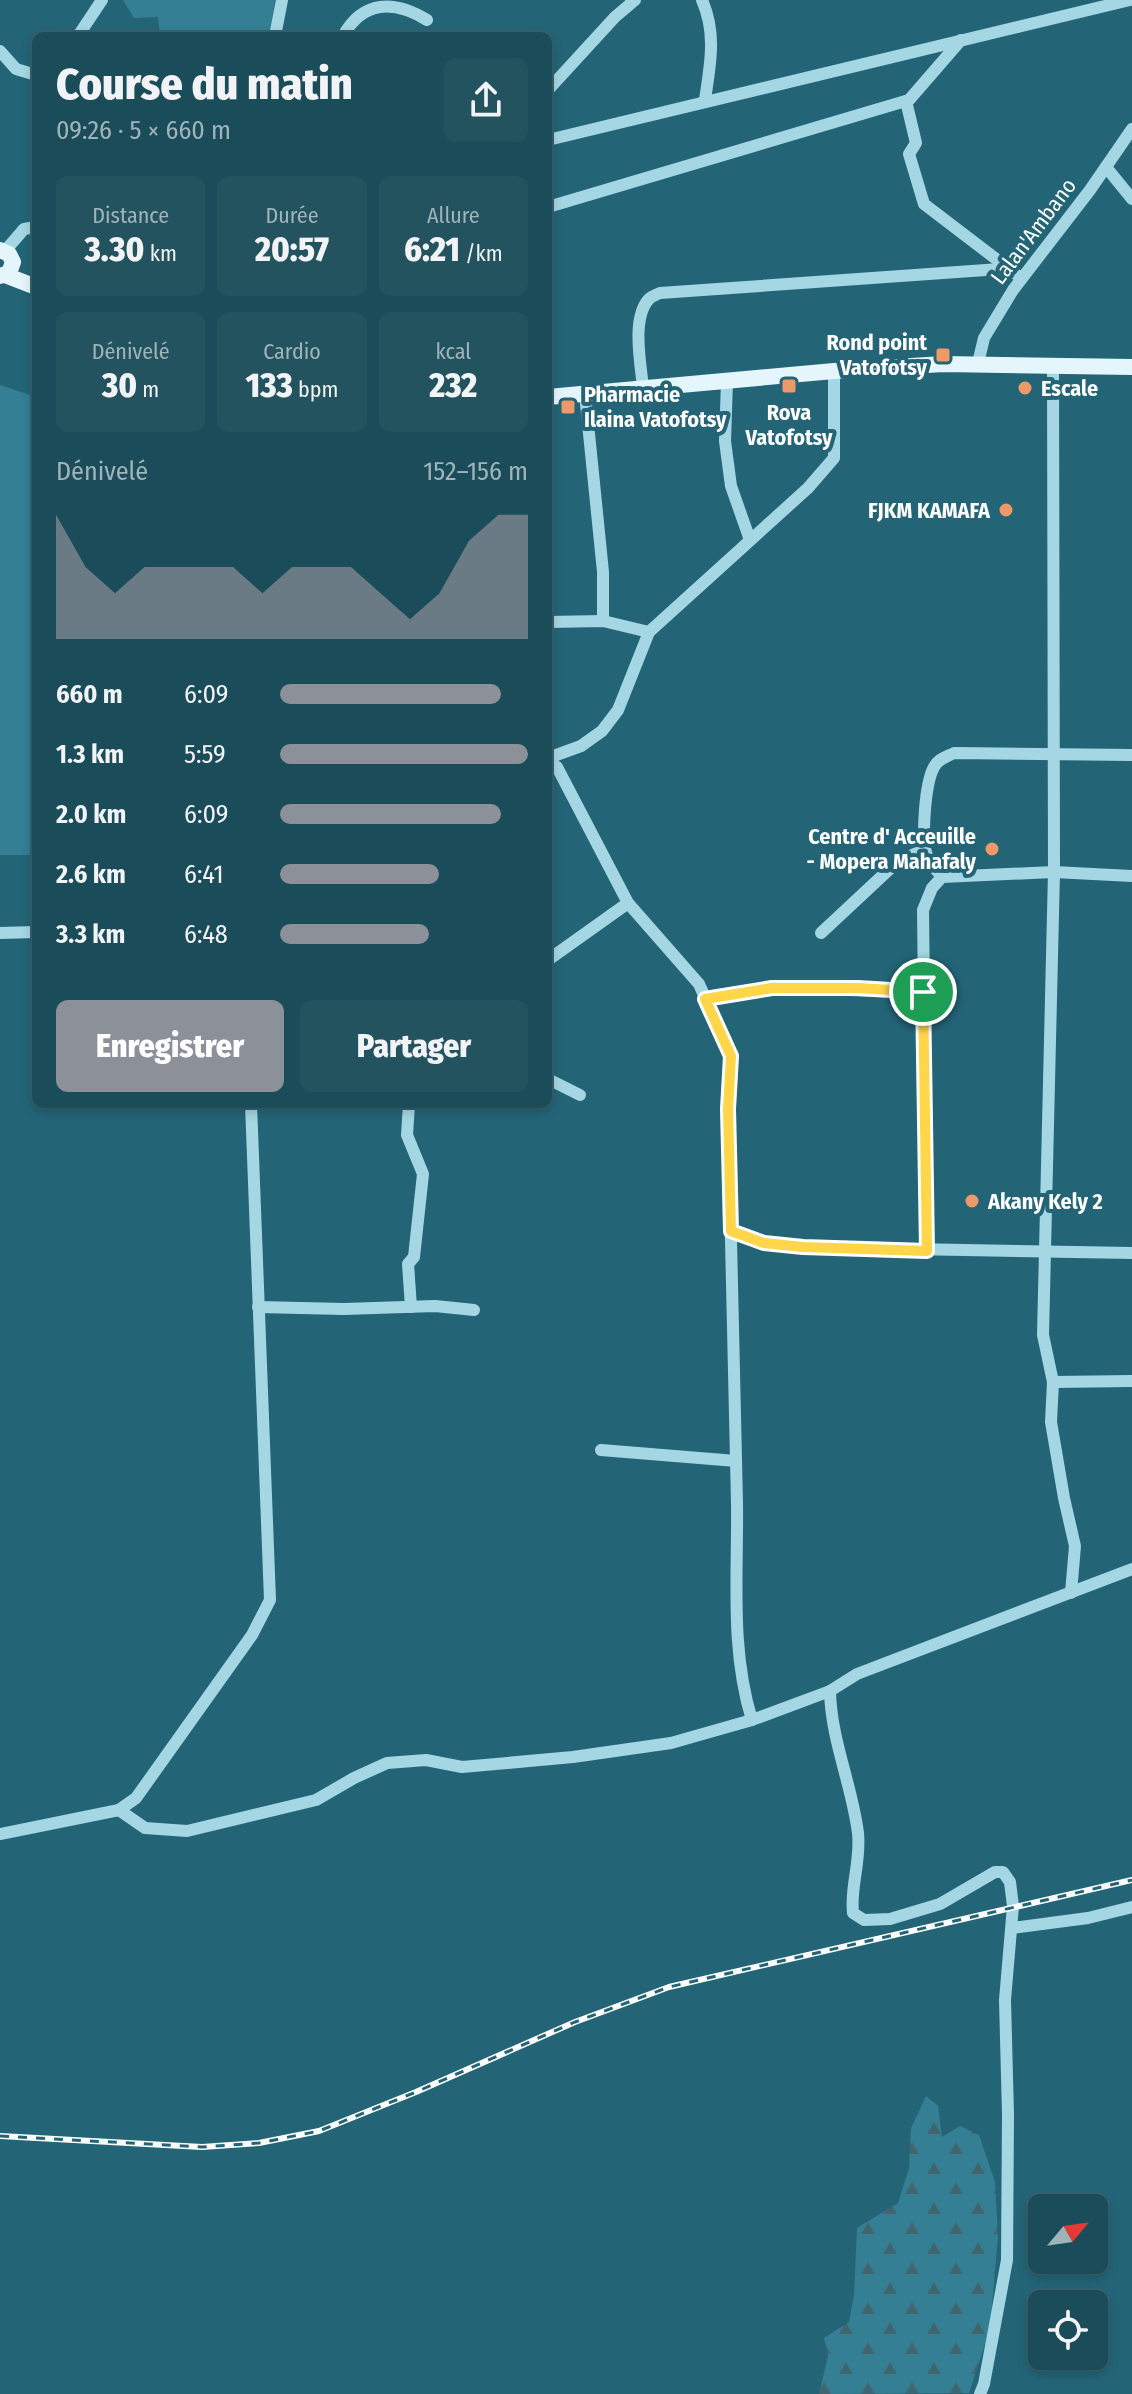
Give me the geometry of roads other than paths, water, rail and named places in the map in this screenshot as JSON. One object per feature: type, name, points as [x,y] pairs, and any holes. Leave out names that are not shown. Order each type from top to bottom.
[{"type":"main road","points":[[5,263],[32,283]]},
{"type":"main road","points":[[552,397],[834,371],[978,363],[1132,367]]},
{"type":"street","points":[[81,32],[102,0]]},
{"type":"street","points":[[276,32],[282,0]]},
{"type":"street","points":[[552,86],[615,17],[635,0]]},
{"type":"street","points":[[702,0],[711,20],[711,63],[705,100]]},
{"type":"street","points":[[552,139],[1130,0]]},
{"type":"street","points":[[346,32],[367,8],[382,4],[409,9],[427,20]]},
{"type":"street","points":[[552,206],[906,101],[961,40]]},
{"type":"street","points":[[0,51],[16,69],[32,74]]},
{"type":"street","points":[[906,101],[916,143],[909,154],[924,204],[1021,278]]},
{"type":"street","name":"Lalan'Ambano","points":[[978,363],[984,338],[1021,278],[1132,129]]},
{"type":"street","points":[[1106,167],[1132,199]]},
{"type":"street","points":[[5,263],[24,229],[32,228]]},
{"type":"street","points":[[643,388],[638,333],[641,315],[648,300],[660,293],[1000,269],[1004,263]]},
{"type":"street","points":[[1053,365],[1054,872],[1043,1335],[1053,1382],[1051,1422],[1075,1546],[1071,1593]]},
{"type":"street","points":[[552,758],[581,746],[602,731],[618,710],[649,632],[808,488],[834,458],[834,371]]},
{"type":"street","points":[[727,381],[725,441],[731,486],[750,540]]},
{"type":"street","points":[[585,394],[603,572],[603,621]]},
{"type":"street","points":[[552,622],[603,621],[649,632]]},
{"type":"street","points":[[942,877],[927,859],[924,841],[929,781],[940,759],[954,753],[1132,755]]},
{"type":"street","points":[[552,763],[557,767],[628,903],[699,984],[731,1056],[728,1109],[738,1557],[736,1638],[744,1694],[752,1720]]},
{"type":"street","points":[[821,933],[896,863],[925,849]]},
{"type":"street","points":[[927,1251],[923,910],[932,888],[942,877],[1054,872],[1132,876]]},
{"type":"street","points":[[552,957],[628,903]]},
{"type":"street","points":[[0,933],[32,932]]},
{"type":"street","points":[[705,999],[772,988],[923,992]]},
{"type":"street","points":[[552,1081],[580,1095]]},
{"type":"street","points":[[0,1834],[119,1810],[136,1798],[252,1635],[270,1600],[251,1108]]},
{"type":"street","points":[[409,1108],[407,1135],[423,1174],[414,1257],[408,1264],[411,1307]]},
{"type":"street","points":[[731,1231],[764,1243],[777,1244],[927,1251],[1132,1253]]},
{"type":"street","points":[[258,1307],[344,1309],[435,1306],[474,1310]]},
{"type":"street","points":[[1053,1382],[1132,1381]]},
{"type":"street","points":[[601,1450],[736,1461]]},
{"type":"street","points":[[119,1810],[145,1828],[187,1831],[316,1800],[387,1763],[426,1760],[462,1767],[573,1757],[671,1743],[752,1720],[830,1691],[857,1674],[1132,1569]]},
{"type":"street","points":[[830,1691],[831,1715],[857,1830],[859,1858],[851,1897],[853,1913],[864,1920],[890,1919],[940,1904],[995,1872],[1003,1872],[1010,1882],[1013,1906],[1005,2000],[1007,2260],[980,2394]]},
{"type":"street","points":[[1012,1928],[1088,1918],[1132,1907]]},
{"type":"railway","points":[[0,2136],[202,2147],[259,2143],[319,2131],[575,2022],[669,1987],[1132,1880]]},
{"type":"place","name":"Rond point Vatofotsy","points":[[943,355]]},
{"type":"place","name":"Rova Vatofotsy","points":[[789,386]]},
{"type":"place","name":"Escale","points":[[1025,388]]},
{"type":"place","name":"Pharmacie Ilaina Vatofotsy","points":[[568,407]]},
{"type":"place","name":"FJKM KAMAFA","points":[[1006,510]]},
{"type":"place","name":"Centre d' Acceuille - Mopera Mahafaly","points":[[992,849]]},
{"type":"place","name":"Akany Kely 2","points":[[972,1201]]}]
